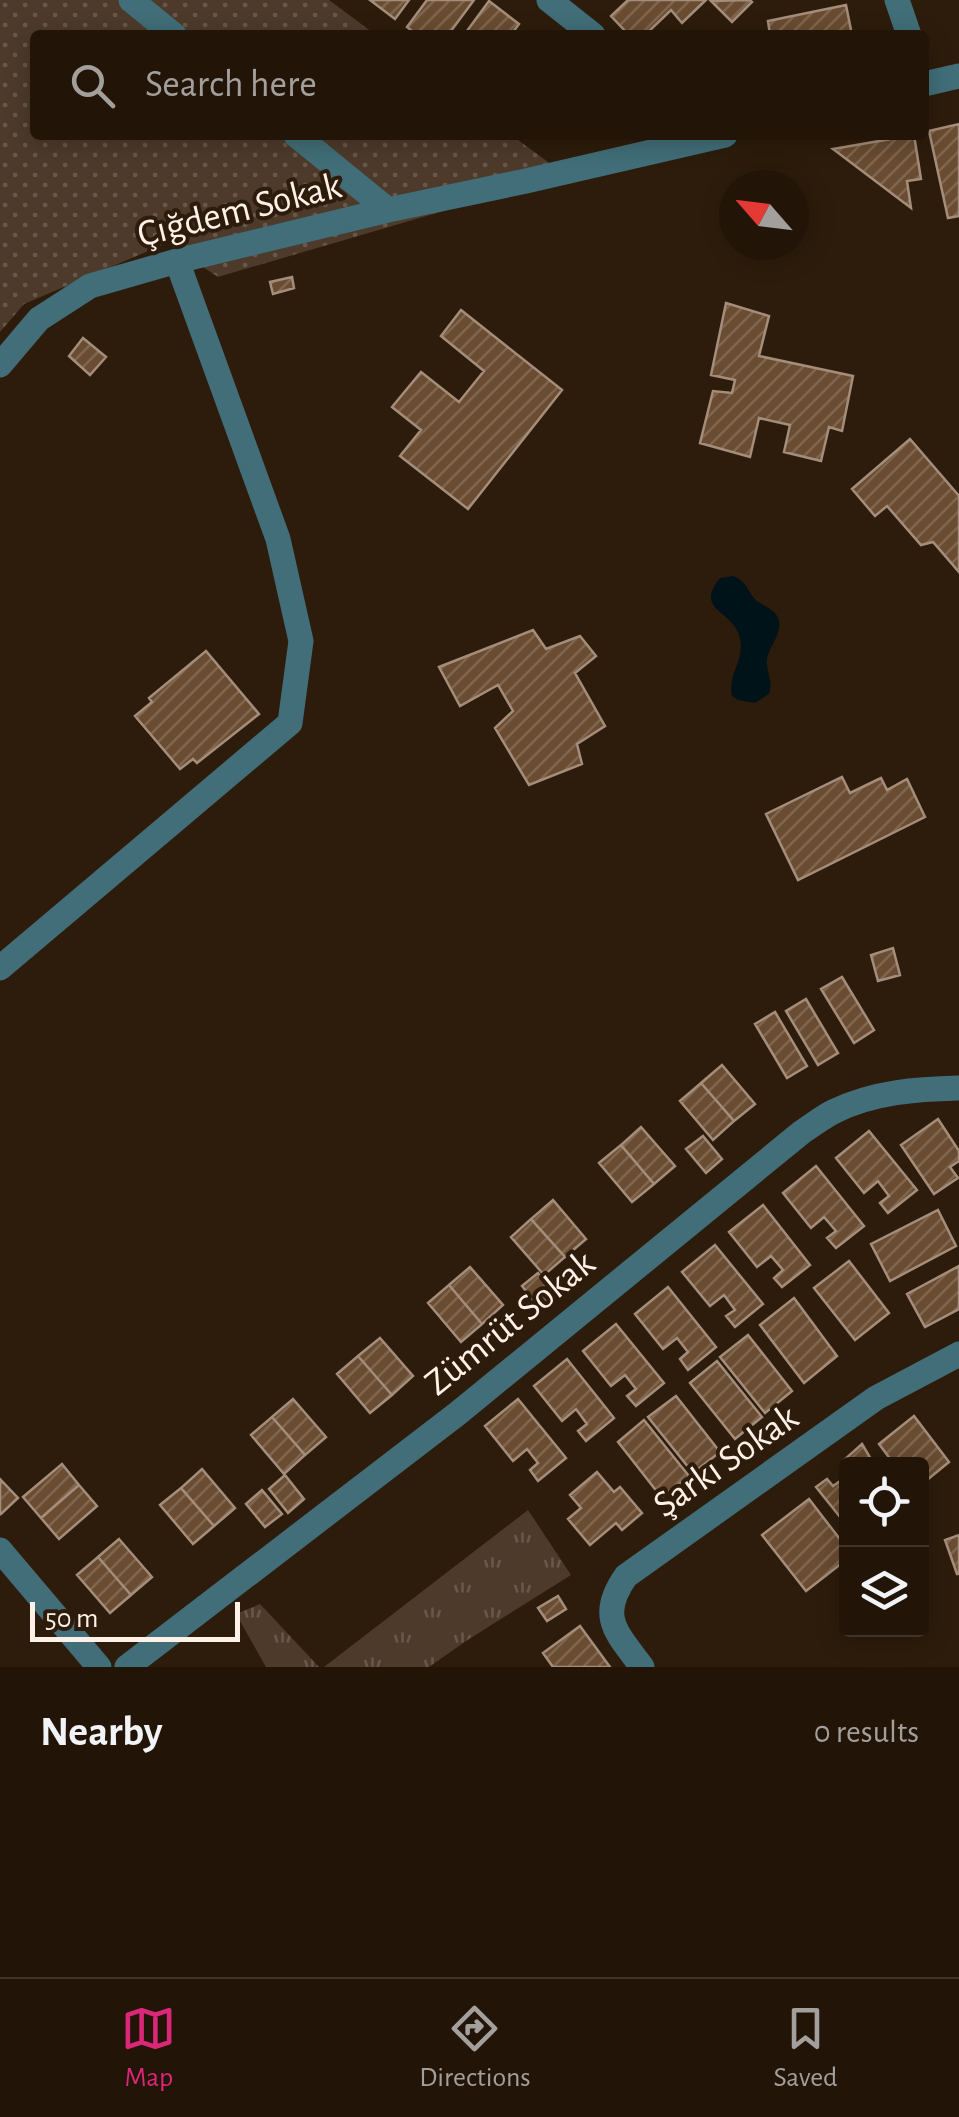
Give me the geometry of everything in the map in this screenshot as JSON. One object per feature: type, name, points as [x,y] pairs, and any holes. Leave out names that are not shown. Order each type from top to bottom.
[{"type":"street","points":[[131,0],[168,30]]},
{"type":"street","points":[[549,0],[587,30]]},
{"type":"street","points":[[897,0],[907,30]]},
{"type":"street","points":[[929,81],[959,76]]},
{"type":"street","points":[[302,140],[388,210]]},
{"type":"street","name":"Çığdem Sokak","points":[[0,365],[39,319],[90,286],[388,210],[704,140]]},
{"type":"street","points":[[0,968],[290,723],[301,641],[278,539],[177,262]]},
{"type":"street","name":"Zümrüt Sokak","points":[[127,1667],[457,1414],[802,1132],[835,1110],[874,1097],[959,1088]]},
{"type":"street","name":"Şarkı Sokak","points":[[642,1667],[619,1636],[610,1612],[613,1594],[626,1576],[876,1398],[959,1354]]},
{"type":"street","points":[[0,1550],[99,1667]]},
{"type":"green space","points":[[0,0],[329,0],[369,30],[30,30],[30,140],[518,140],[566,175],[218,277],[167,243],[24,304],[0,332]]},
{"type":"green space","points":[[528,1510],[571,1575],[429,1667],[324,1667]]},
{"type":"green space","points":[[260,1604],[319,1667],[266,1667],[236,1614]]},
{"type":"shaded area","points":[[733,576],[778,618],[777,635],[767,658],[769,694],[755,703],[732,696],[741,644],[735,627],[712,604],[713,589],[720,578]]},
{"type":"building","points":[[370,0],[409,0],[395,19]]},
{"type":"building","points":[[427,0],[474,0],[452,30],[407,27]]},
{"type":"building","points":[[628,0],[706,0],[682,23],[671,10],[650,30],[624,30],[611,16]]},
{"type":"building","points":[[750,0],[732,22],[711,1]]},
{"type":"building","points":[[489,1],[519,24],[515,30],[468,30]]},
{"type":"building","points":[[846,5],[851,30],[769,30],[768,21]]},
{"type":"building","points":[[959,124],[959,216],[948,218],[929,131]]},
{"type":"building","points":[[885,140],[915,140],[921,179],[907,181],[911,208],[833,149]]},
{"type":"building","points":[[292,277],[294,288],[273,294],[270,282]]},
{"type":"building","points":[[726,303],[769,316],[759,356],[853,376],[842,431],[829,427],[821,461],[784,452],[790,425],[759,418],[750,457],[700,443],[713,391],[732,393],[735,380],[711,375]]},
{"type":"building","points":[[461,310],[562,390],[468,509],[400,456],[421,430],[392,407],[421,372],[459,402],[484,371],[441,336]]},
{"type":"building","points":[[83,338],[106,357],[90,375],[69,356]]},
{"type":"building","points":[[910,439],[959,496],[959,572],[933,542],[921,545],[887,506],[875,516],[852,489]]},
{"type":"building","points":[[533,630],[546,649],[580,636],[596,656],[575,673],[605,726],[577,744],[582,764],[529,785],[495,728],[513,711],[498,685],[460,706],[439,667]]},
{"type":"building","points":[[206,651],[259,714],[197,763],[193,759],[180,769],[135,716],[152,702],[149,698]]},
{"type":"building","points":[[842,777],[850,793],[881,778],[887,790],[907,779],[925,817],[798,880],[766,814]]},
{"type":"building","points":[[893,948],[900,975],[878,981],[871,955]]},
{"type":"building","points":[[842,977],[874,1030],[854,1043],[821,989]]},
{"type":"building","points":[[806,999],[838,1053],[818,1065],[786,1011]]},
{"type":"building","points":[[775,1012],[807,1066],[787,1078],[755,1024]]},
{"type":"building","points":[[722,1065],[755,1104],[734,1121],[701,1083]]},
{"type":"building","points":[[701,1083],[734,1121],[713,1140],[680,1101]]},
{"type":"building","points":[[938,1119],[959,1151],[959,1161],[950,1167],[958,1178],[934,1194],[901,1145]]},
{"type":"building","points":[[641,1127],[675,1166],[654,1184],[621,1145]]},
{"type":"building","points":[[869,1131],[917,1190],[888,1213],[880,1203],[889,1196],[878,1181],[864,1193],[836,1158]]},
{"type":"building","points":[[703,1136],[722,1159],[706,1173],[686,1149]]},
{"type":"building","points":[[621,1145],[654,1184],[632,1202],[599,1163]]},
{"type":"building","points":[[816,1166],[864,1226],[836,1248],[827,1238],[836,1231],[824,1217],[811,1228],[783,1193]]},
{"type":"building","points":[[553,1200],[586,1239],[565,1257],[531,1219]]},
{"type":"building","points":[[763,1205],[810,1265],[782,1287],[774,1278],[783,1270],[771,1256],[757,1267],[729,1232]]},
{"type":"building","points":[[938,1210],[956,1246],[890,1281],[871,1244]]},
{"type":"building","points":[[531,1219],[565,1257],[544,1275],[511,1237]]},
{"type":"building","points":[[715,1245],[763,1304],[735,1327],[726,1316],[735,1310],[724,1295],[710,1306],[682,1272]]},
{"type":"building","points":[[849,1261],[889,1313],[855,1340],[814,1288]]},
{"type":"building","points":[[959,1266],[959,1309],[925,1327],[907,1294]]},
{"type":"building","points":[[470,1267],[503,1305],[482,1324],[449,1285]]},
{"type":"building","points":[[538,1273],[558,1296],[541,1310],[522,1286]]},
{"type":"building","points":[[449,1285],[482,1324],[461,1342],[428,1303]]},
{"type":"building","points":[[668,1287],[716,1347],[688,1370],[680,1359],[688,1352],[677,1338],[663,1349],[635,1314]]},
{"type":"building","points":[[794,1298],[837,1356],[804,1383],[760,1325]]},
{"type":"building","points":[[616,1324],[664,1383],[636,1406],[627,1396],[636,1389],[625,1375],[611,1386],[583,1351]]},
{"type":"building","points":[[748,1335],[792,1391],[765,1413],[720,1357]]},
{"type":"building","points":[[380,1338],[413,1376],[392,1395],[358,1356]]},
{"type":"building","points":[[358,1356],[392,1395],[370,1413],[337,1374]]},
{"type":"building","points":[[567,1359],[614,1418],[586,1441],[578,1431],[587,1424],[576,1409],[562,1421],[534,1386]]},
{"type":"building","points":[[717,1361],[762,1417],[735,1439],[690,1383]]},
{"type":"building","points":[[676,1396],[720,1452],[693,1473],[648,1417]]},
{"type":"building","points":[[293,1399],[326,1437],[305,1455],[272,1417]]},
{"type":"building","points":[[518,1399],[566,1458],[538,1481],[530,1470],[538,1463],[527,1449],[513,1461],[485,1426]]},
{"type":"building","points":[[914,1416],[949,1462],[929,1478],[929,1457],[889,1457],[879,1444]]},
{"type":"building","points":[[272,1417],[305,1455],[284,1474],[251,1435]]},
{"type":"building","points":[[644,1420],[689,1476],[662,1498],[618,1442]]},
{"type":"building","points":[[862,1444],[870,1457],[847,1457]]},
{"type":"building","points":[[62,1464],[79,1485],[41,1518],[23,1497]]},
{"type":"building","points":[[202,1469],[235,1508],[214,1526],[181,1488]]},
{"type":"building","points":[[597,1472],[614,1492],[620,1487],[642,1513],[622,1530],[616,1523],[590,1545],[568,1519],[581,1508],[570,1495]]},
{"type":"building","points":[[285,1475],[304,1499],[288,1513],[269,1489]]},
{"type":"building","points":[[0,1479],[18,1498],[1,1514],[0,1512]]},
{"type":"building","points":[[827,1479],[833,1486],[839,1482],[839,1516],[816,1487]]},
{"type":"building","points":[[79,1485],[97,1506],[59,1539],[41,1518]]},
{"type":"building","points":[[181,1488],[214,1526],[193,1544],[160,1505]]},
{"type":"building","points":[[262,1490],[282,1514],[265,1527],[246,1504]]},
{"type":"building","points":[[809,1499],[839,1538],[839,1565],[806,1591],[762,1535]]},
{"type":"building","points":[[959,1535],[959,1574],[957,1574],[945,1540]]},
{"type":"building","points":[[119,1539],[152,1577],[131,1595],[98,1557]]},
{"type":"building","points":[[98,1557],[131,1595],[110,1613],[77,1575]]},
{"type":"building","points":[[558,1596],[566,1609],[547,1621],[538,1608]]},
{"type":"building","points":[[580,1626],[610,1667],[553,1667],[543,1653]]}]
